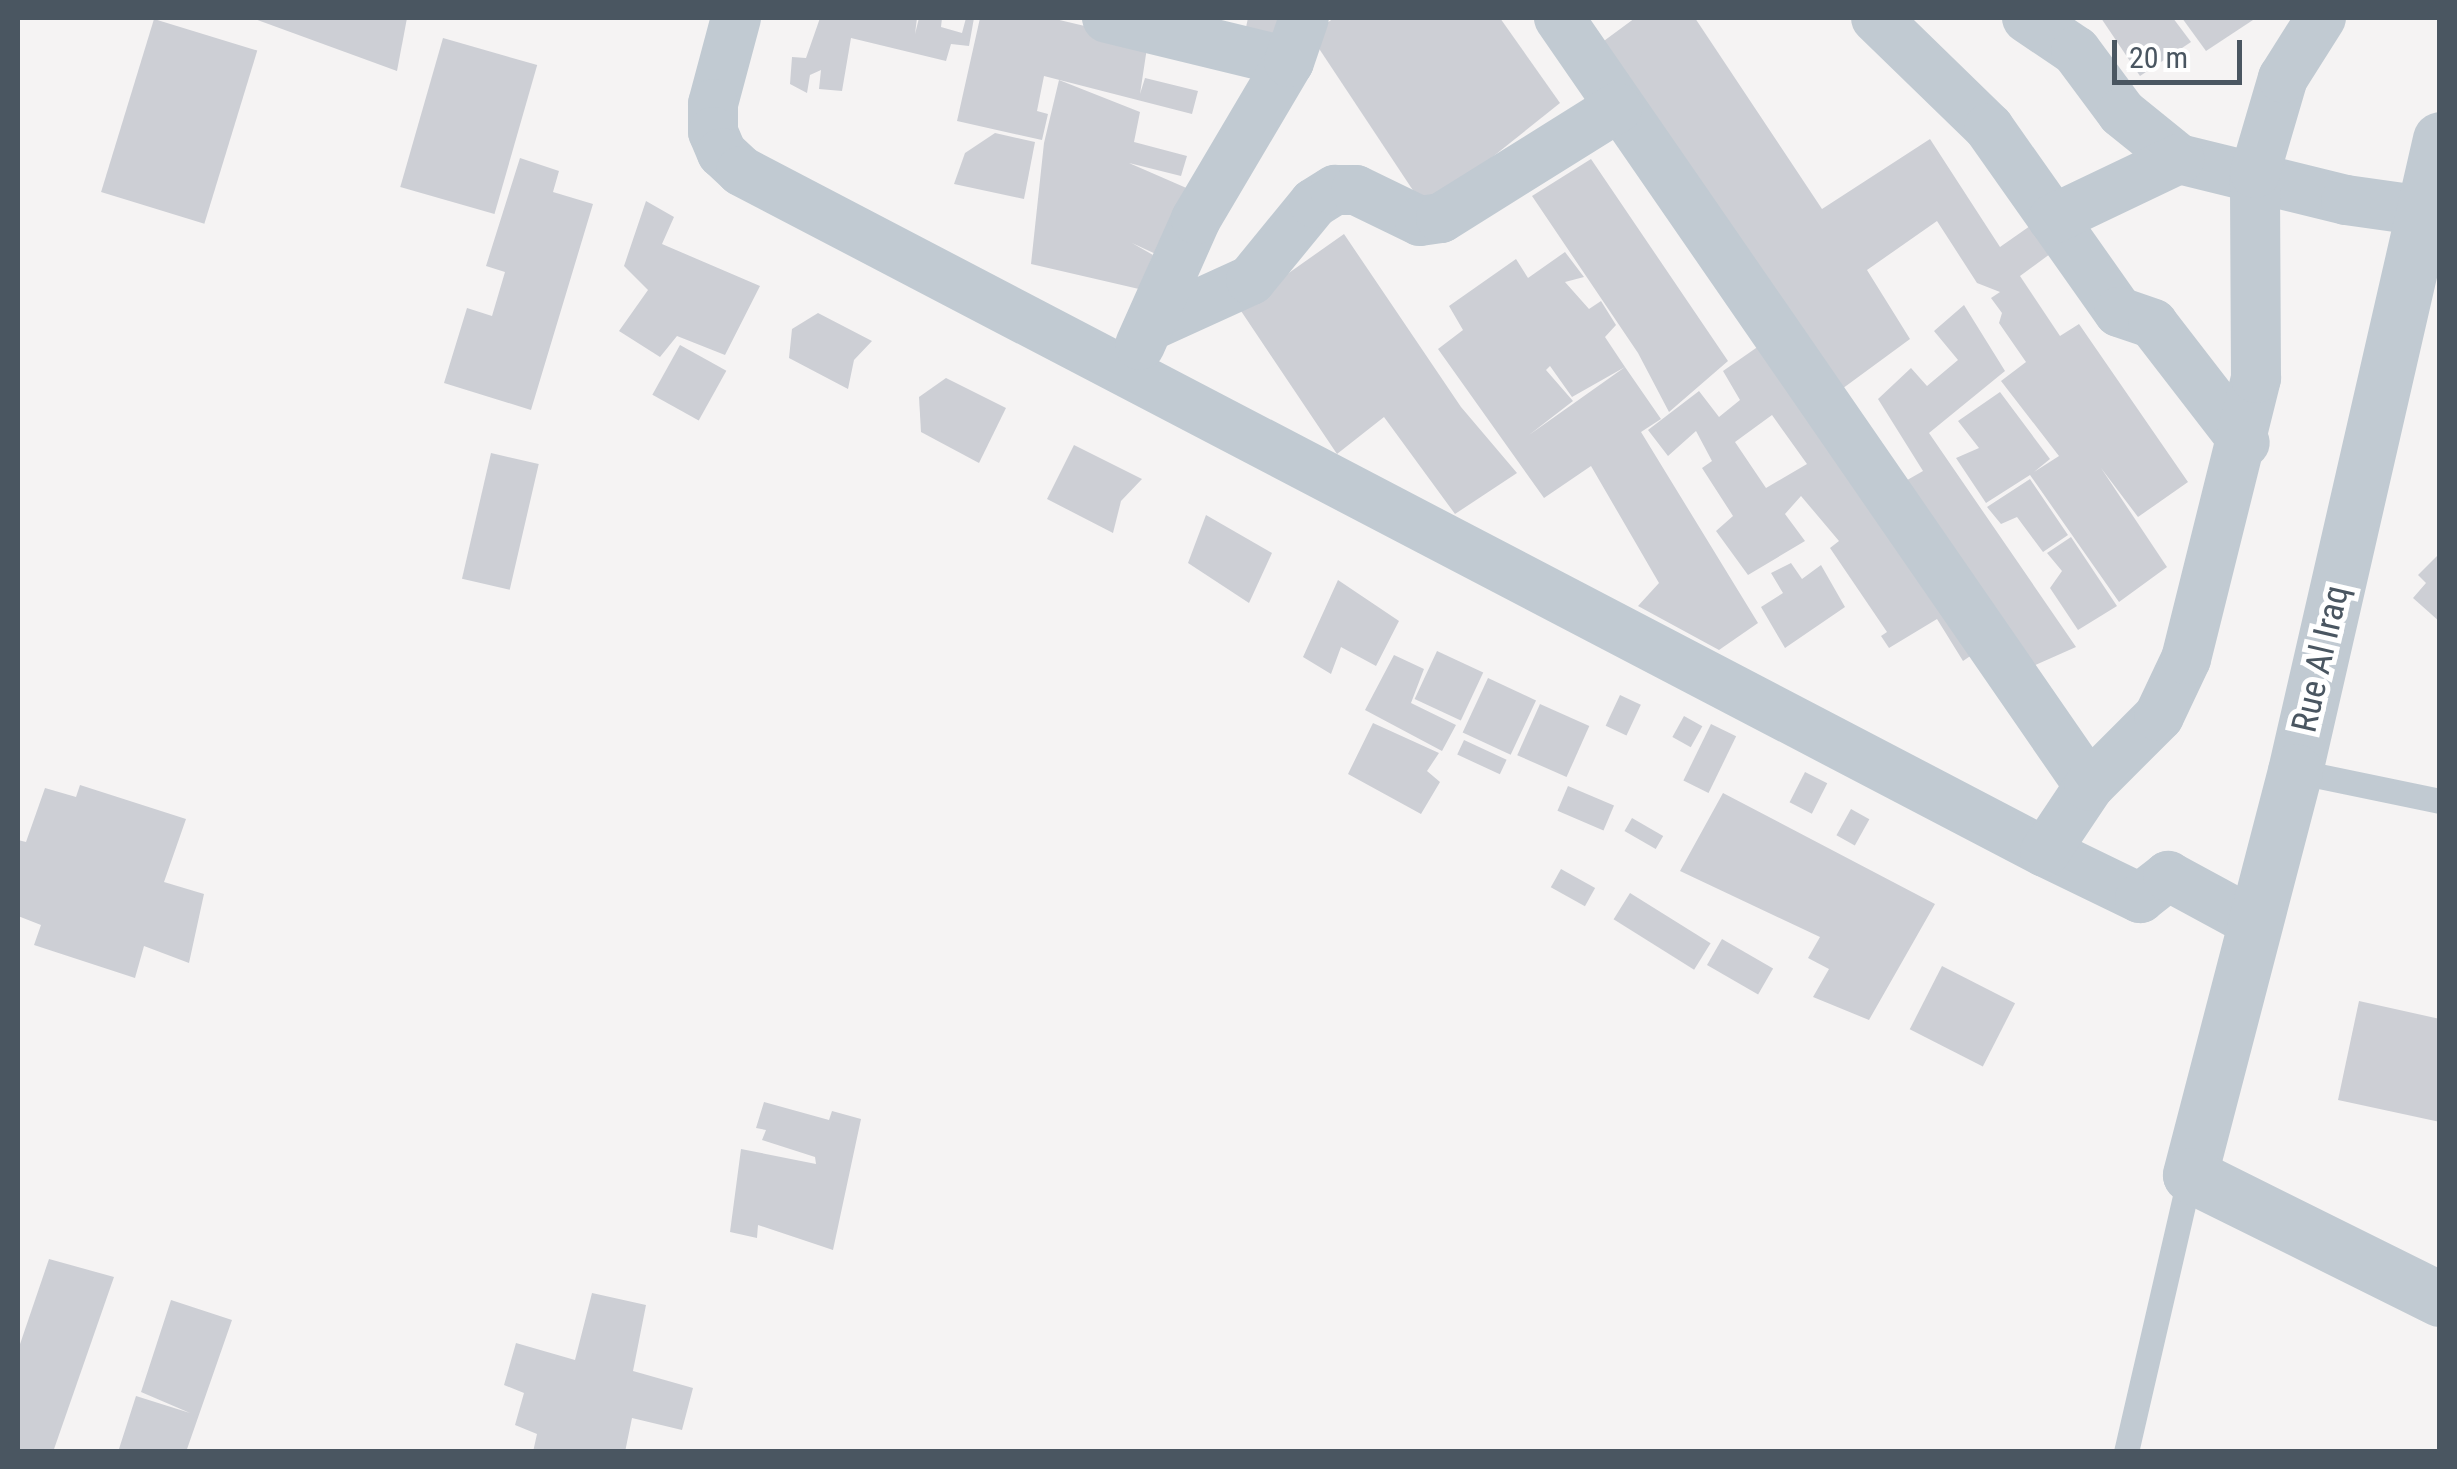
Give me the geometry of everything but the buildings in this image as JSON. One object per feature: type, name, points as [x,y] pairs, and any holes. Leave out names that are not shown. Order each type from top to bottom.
[{"type":"street","points":[[736,18],[713,104],[713,132],[741,172],[1124,376],[2045,852],[2140,898],[2168,876],[2253,922]]},
{"type":"street","points":[[1107,18],[1297,40],[1196,219],[1124,376]]},
{"type":"street","points":[[1876,18],[1988,128],[2119,312],[2153,324],[2245,443]]},
{"type":"street","points":[[2027,18],[2076,51],[2122,113],[2179,159],[2255,172],[2346,200],[2424,211]]},
{"type":"street","points":[[2045,852],[2089,786],[2159,716],[2186,659],[2245,443],[2256,378],[2255,172],[2283,78],[2320,18]]},
{"type":"street","points":[[1581,26],[1617,108],[2089,786]]},
{"type":"street","points":[[1150,326],[1252,280],[1314,203],[1335,190],[1356,190],[1420,221],[1442,218],[1617,108]]},
{"type":"street","name":"Rue Al Iraq","points":[[2190,1175],[2295,771],[2440,139]]},
{"type":"street","points":[[2053,219],[2179,159]]},
{"type":"street","points":[[2190,1175],[2440,1299]]},
{"type":"lane","points":[[2295,771],[2440,801]]},
{"type":"lane","points":[[2126,1452],[2190,1175]]}]
